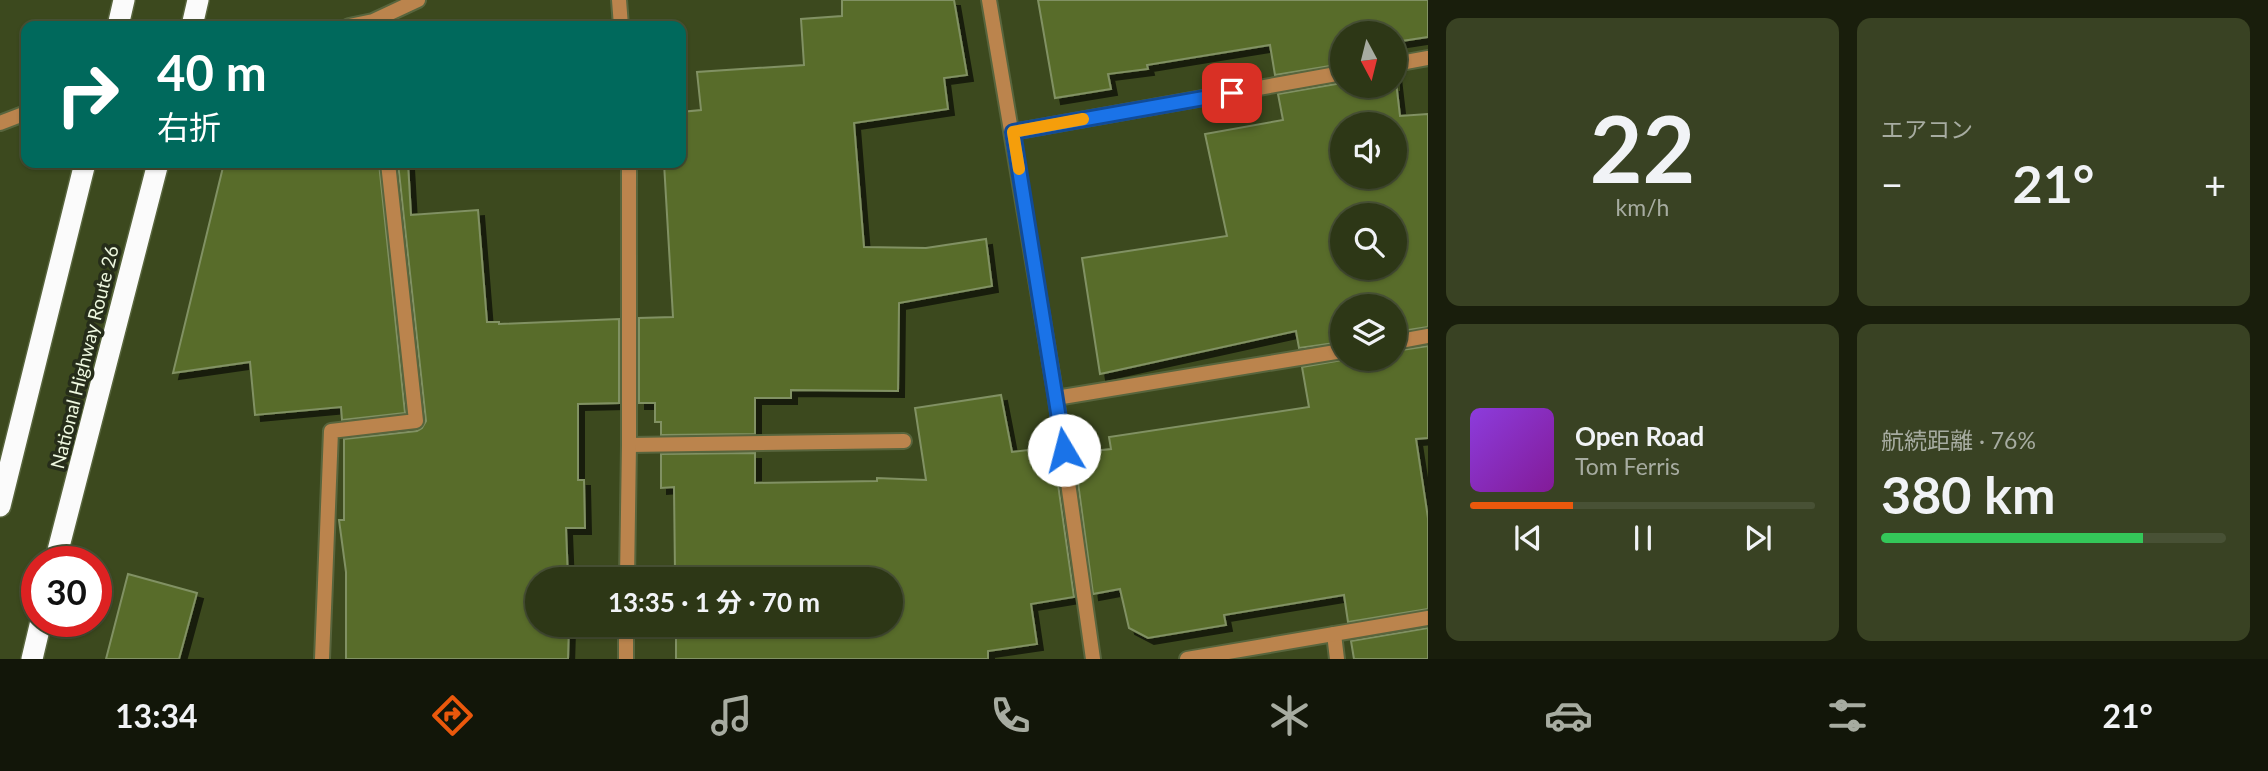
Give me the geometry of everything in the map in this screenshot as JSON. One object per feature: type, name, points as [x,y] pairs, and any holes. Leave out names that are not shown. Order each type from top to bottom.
[{"type":"highway","points":[[119,21],[124,0]]},
{"type":"highway","points":[[193,21],[198,0]]},
{"type":"highway","points":[[0,506],[84,168]]},
{"type":"highway","name":"National Highway Route 26","points":[[59,546],[157,168]]},
{"type":"highway","points":[[33,659],[38,637]]},
{"type":"street","points":[[379,21],[418,0]]},
{"type":"street","points":[[619,0],[621,21]]},
{"type":"street","points":[[989,0],[1056,398],[1093,659]]},
{"type":"street","points":[[1407,62],[1428,58]]},
{"type":"street","points":[[1013,132],[1330,75]]},
{"type":"street","points":[[0,123],[21,115]]},
{"type":"street","points":[[321,659],[331,431],[416,421],[389,168]]},
{"type":"street","points":[[627,567],[629,168]]},
{"type":"street","points":[[1407,340],[1428,336]]},
{"type":"street","points":[[1056,398],[1330,353]]},
{"type":"street","points":[[629,445],[904,441]]},
{"type":"street","points":[[1187,659],[1428,618]]},
{"type":"street","points":[[1334,634],[1337,659]]},
{"type":"street","points":[[626,637],[626,659]]},
{"type":"building","points":[[842,0],[954,0],[967,75],[944,78],[948,109],[854,123],[864,247],[926,248],[986,239],[992,286],[899,303],[898,391],[791,390],[791,398],[755,398],[755,434],[661,435],[661,422],[655,422],[655,403],[639,403],[639,318],[673,317],[664,168],[686,168],[686,112],[701,110],[697,72],[804,65],[801,19],[842,16]]},
{"type":"building","points":[[1038,0],[1428,0],[1428,37],[1407,40],[1407,21],[1330,21],[1330,66],[1275,75],[1270,45],[1147,65],[1148,69],[1108,74],[1111,89],[1055,98]]},
{"type":"building","points":[[1330,85],[1330,98],[1398,98],[1400,112],[1330,112],[1330,189],[1407,189],[1407,116],[1428,114],[1428,327],[1407,330],[1407,294],[1330,294],[1330,344],[1299,348],[1296,331],[1100,374],[1082,258],[1227,236],[1205,134],[1283,120],[1278,94]]},
{"type":"building","points":[[223,168],[380,168],[405,413],[342,420],[341,407],[255,415],[250,362],[173,373]]},
{"type":"building","points":[[399,168],[408,168],[411,215],[478,210],[487,322],[499,324],[619,319],[619,403],[578,404],[578,480],[584,480],[585,528],[566,528],[568,567],[525,567],[525,637],[569,637],[568,659],[346,659],[346,572],[339,520],[344,520],[344,439],[417,431],[426,421]]},
{"type":"building","points":[[1428,346],[1428,438],[1416,439],[1428,518],[1428,609],[1348,622],[1344,595],[1224,615],[1226,625],[1148,638],[1129,628],[1120,589],[1093,594],[1074,453],[1111,449],[1109,437],[1309,407],[1302,367],[1330,362],[1330,371],[1407,371],[1407,349]]},
{"type":"building","points":[[1001,395],[1012,452],[1028,450],[1029,459],[1054,456],[1074,597],[1031,604],[1037,644],[988,651],[988,659],[676,659],[676,637],[903,637],[903,567],[675,567],[674,487],[661,488],[661,454],[755,453],[755,483],[877,481],[877,478],[926,480],[915,408]]},
{"type":"building","points":[[128,574],[197,593],[179,659],[106,659]]},
{"type":"building","points":[[1428,628],[1428,659],[1354,659],[1351,641]]},
{"type":"slow traffic","points":[[1019,169],[1013,132],[1083,119]]},
{"type":"route","points":[[1064,450],[1013,132],[1232,93]]}]
